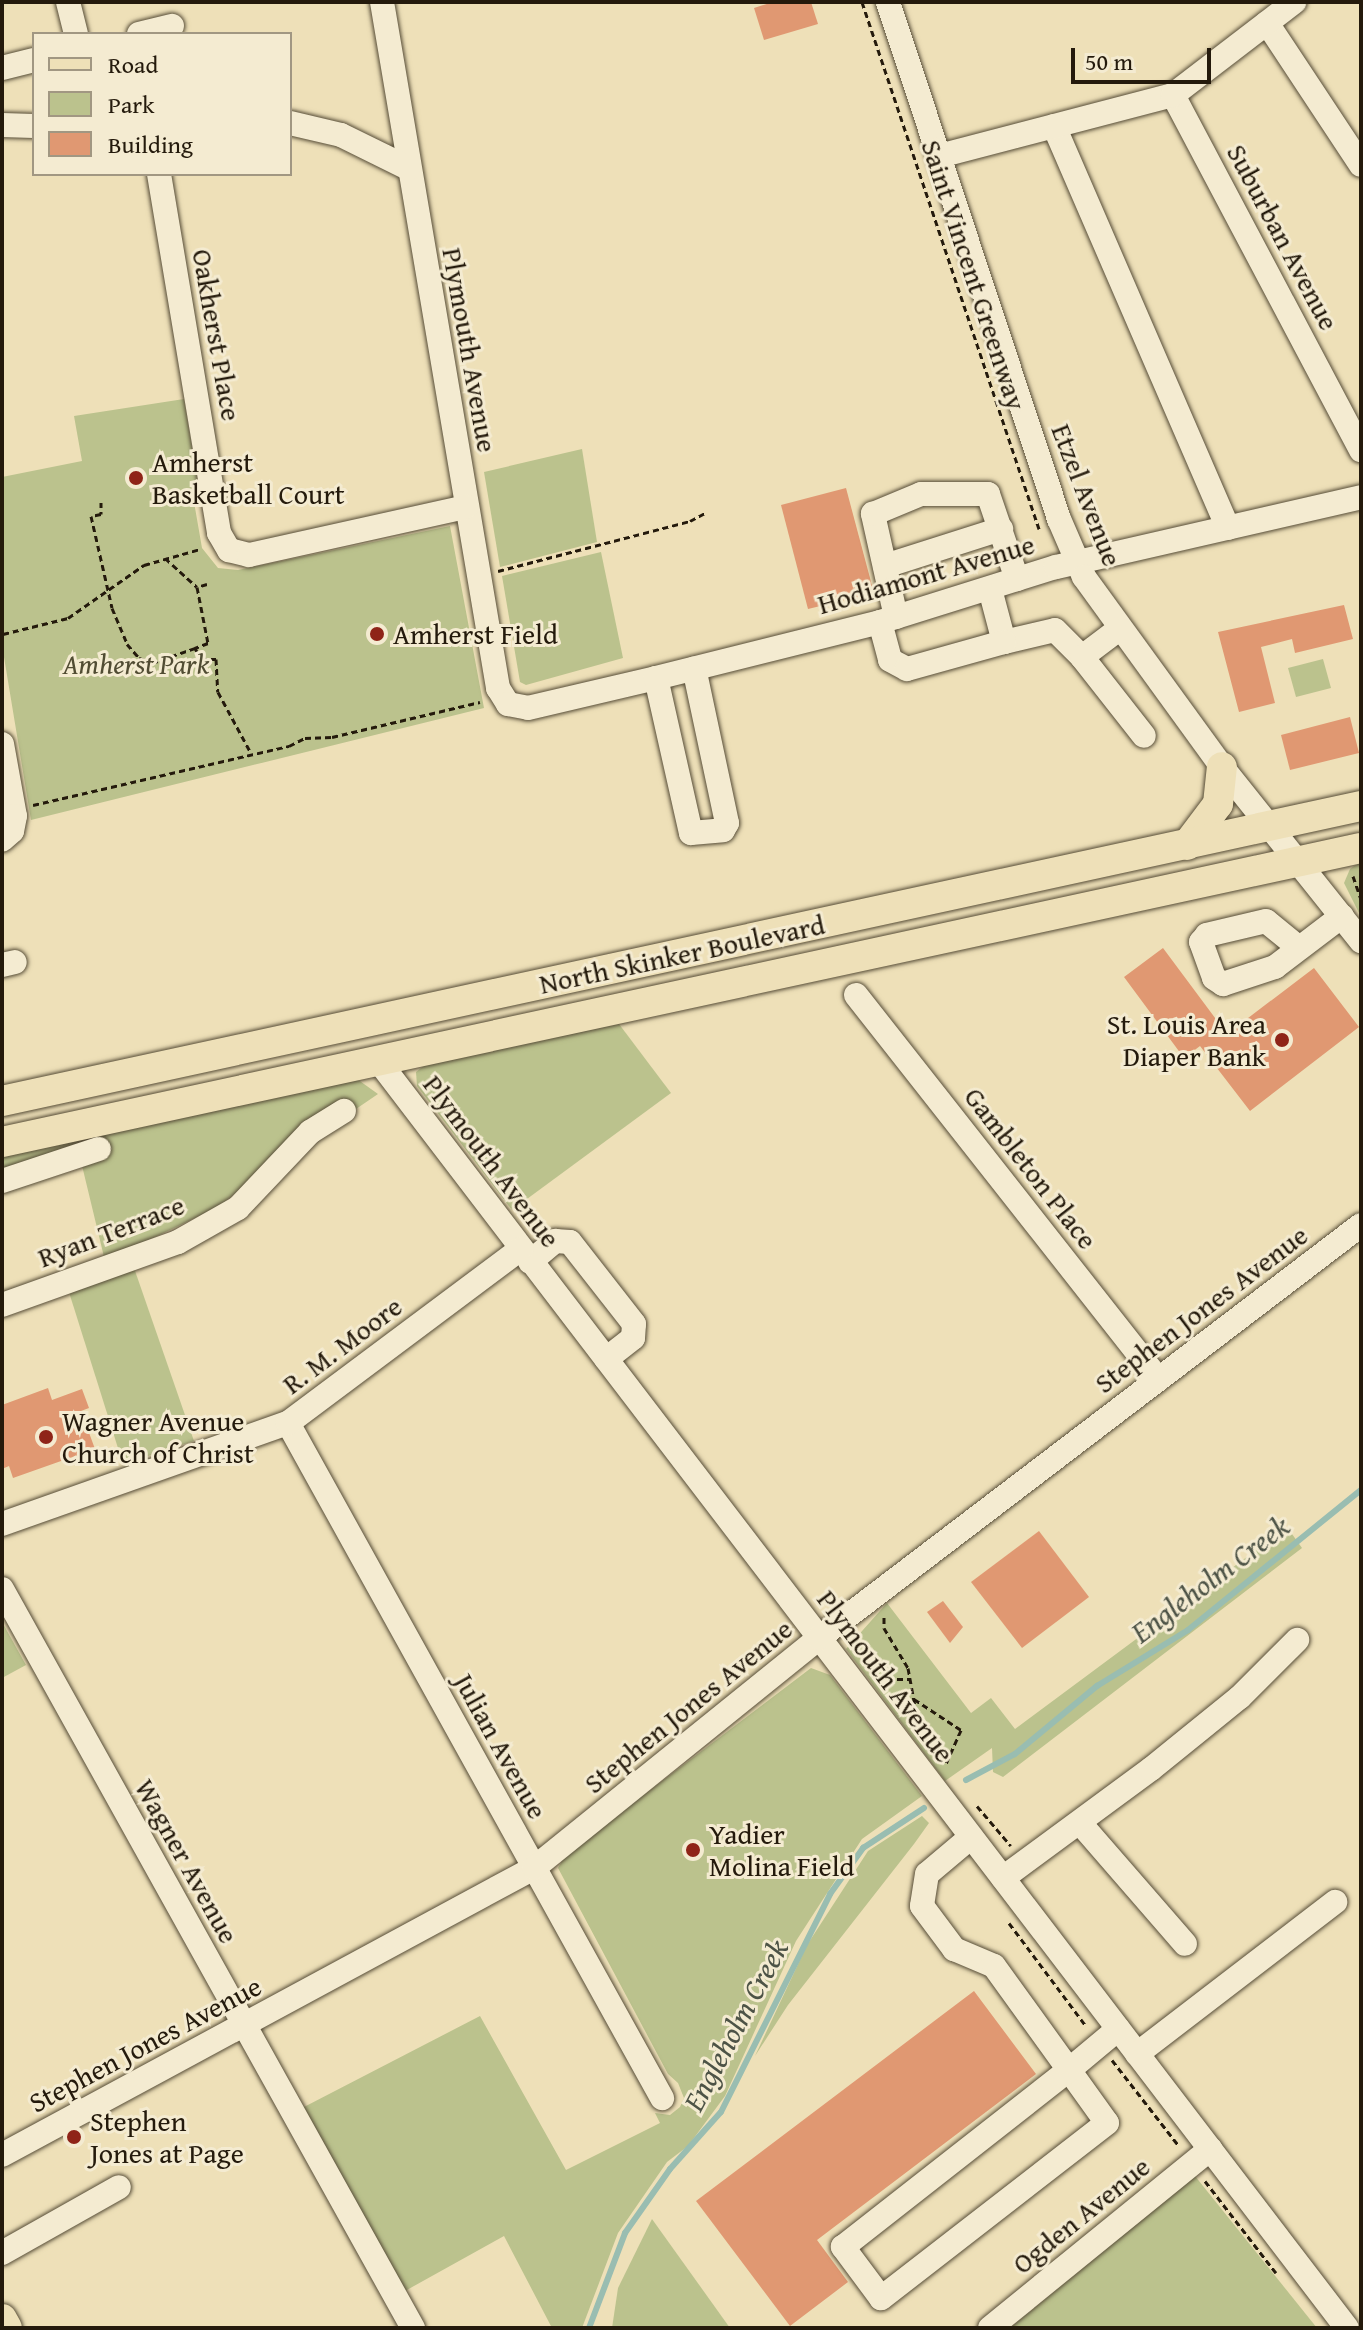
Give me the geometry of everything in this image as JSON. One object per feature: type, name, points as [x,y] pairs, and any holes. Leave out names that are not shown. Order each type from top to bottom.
[{"type":"main road","points":[[1187,845],[1218,804],[1222,767]]},
{"type":"main road","name":"North Skinker Boulevard","points":[[2,1101],[1361,806]]},
{"type":"main road","name":"North Skinker Boulevard","points":[[2,1142],[1299,862],[1356,858]]},
{"type":"main road","points":[[2,2319],[7,2328]]},
{"type":"street","points":[[68,2],[76,32]]},
{"type":"street","name":"Plymouth Avenue","points":[[382,2],[498,688],[508,704]]},
{"type":"street","name":"Etzel Avenue","points":[[888,2],[1078,563],[1119,629],[1222,767],[1361,941]]},
{"type":"street","points":[[939,156],[1173,95],[1294,2]]},
{"type":"street","points":[[1267,23],[1361,165]]},
{"type":"street","points":[[147,32],[172,26]]},
{"type":"street","points":[[2,68],[32,60]]},
{"type":"street","name":"Suburban Avenue","points":[[1173,95],[1361,450]]},
{"type":"street","points":[[292,123],[341,135],[408,168]]},
{"type":"street","points":[[2,125],[32,126]]},
{"type":"street","points":[[1054,126],[1228,528]]},
{"type":"street","name":"Oakherst Place","points":[[159,176],[219,533],[229,550],[249,555],[466,507]]},
{"type":"street","points":[[1017,579],[988,494],[980,490],[921,494],[873,514],[885,566],[890,660],[907,669],[1055,630],[1082,657],[1144,736]]},
{"type":"street","name":"Hodiamont Avenue","points":[[508,704],[528,708],[656,678],[888,619],[1078,563],[1361,497]]},
{"type":"street","points":[[885,566],[1001,529]]},
{"type":"street","points":[[990,589],[1004,642]]},
{"type":"street","points":[[1082,657],[1119,629]]},
{"type":"street","points":[[656,678],[691,833],[723,830],[727,823],[694,668]]},
{"type":"street","points":[[2,744],[15,816],[7,836]]},
{"type":"street","points":[[1298,947],[1342,916]]},
{"type":"street","name":"Gambleton Place","points":[[856,995],[1158,1379]]},
{"type":"street","name":"Plymouth Avenue","points":[[377,1059],[1347,2328]]},
{"type":"street","name":"Ryan Terrace","points":[[2,1305],[190,1235],[238,1208],[310,1132],[344,1111]]},
{"type":"street","points":[[2,1181],[99,1149]]},
{"type":"street","name":"Stephen Jones Avenue","points":[[2,2155],[534,1868],[819,1638],[1361,1225]]},
{"type":"street","name":"R. M. Moore","points":[[2,1524],[288,1423],[526,1255],[555,1241],[570,1242],[634,1324],[633,1338],[606,1359]]},
{"type":"street","name":"Julian Avenue","points":[[288,1423],[662,2098]]},
{"type":"street","name":"Wagner Avenue","points":[[2,1589],[413,2328]]},
{"type":"street","points":[[1003,1878],[1080,1823],[1240,1697],[1297,1640]]},
{"type":"street","points":[[1080,1823],[1185,1944]]},
{"type":"street","points":[[971,1837],[927,1874],[922,1906],[954,1949],[994,1966],[1069,2070],[1107,2123],[881,2298],[843,2247],[1069,2070],[1118,2029]]},
{"type":"street","points":[[1137,2054],[1335,1902]]},
{"type":"street","name":"Ogden Avenue","points":[[990,2328],[1210,2149]]},
{"type":"street","points":[[2,2253],[119,2187]]},
{"type":"path","name":"Saint Vincent Greenway","points":[[862,2],[1034,520],[1046,540]]},
{"type":"path","points":[[101,502],[101,514],[91,516],[107,591],[119,629],[139,658],[152,663],[208,643],[197,587],[165,558]]},
{"type":"path","points":[[478,576],[690,521],[705,513]]},
{"type":"path","points":[[3,634],[68,618],[107,591],[165,558],[200,549]]},
{"type":"path","points":[[197,587],[207,584]]},
{"type":"path","points":[[204,618],[211,616]]},
{"type":"path","points":[[195,648],[201,659],[216,659],[218,692],[252,755]]},
{"type":"path","points":[[32,805],[252,755],[305,738],[332,737],[480,702]]},
{"type":"path","points":[[1356,858],[1354,889],[1361,899]]},
{"type":"path","points":[[1354,889],[1361,887]]},
{"type":"path","points":[[889,1609],[884,1628],[905,1660],[920,1724],[954,1778]]},
{"type":"path","points":[[870,1680],[910,1679]]},
{"type":"path","points":[[914,1699],[961,1730],[945,1766]]},
{"type":"path","points":[[972,1802],[1018,1856]]},
{"type":"path","points":[[1014,1915],[1009,1922],[1012,1930],[1090,2032]]},
{"type":"path","points":[[1108,2055],[1183,2152]]},
{"type":"green space","name":"Amherst Park","points":[[184,399],[199,490],[194,502],[202,548],[218,568],[238,570],[450,526],[484,708],[31,820],[2,645],[2,477],[82,461],[74,416]]},
{"type":"green space","points":[[582,449],[597,542],[500,567],[484,472]]},
{"type":"green space","points":[[601,552],[623,658],[526,685],[520,682],[502,576]]},
{"type":"green space","points":[[1323,659],[1331,688],[1296,697],[1288,668]]},
{"type":"green space","points":[[1361,861],[1361,917],[1344,883],[1350,869]]},
{"type":"green space","points":[[619,1024],[671,1093],[512,1210],[417,1086],[416,1072],[426,1064]]},
{"type":"green space","points":[[357,1079],[378,1094],[356,1109],[346,1099],[220,1206],[105,1261],[78,1149],[2,1170],[2,1157]]},
{"type":"green space","points":[[133,1265],[194,1441],[123,1464],[68,1289]]},
{"type":"green space","points":[[1287,1527],[1302,1548],[1003,1777],[993,1772],[992,1748],[945,1781],[846,1649],[887,1603],[971,1713],[991,1698],[1015,1729]]},
{"type":"green space","points":[[2,1622],[26,1665],[2,1678]]},
{"type":"green space","points":[[811,1668],[830,1675],[922,1796],[862,1839],[796,1941],[725,2096],[688,2146],[667,2162],[618,2233],[582,2328],[552,2328],[504,2236],[405,2291],[304,2107],[480,2016],[566,2170],[660,2123],[655,2113],[670,2115],[680,2107],[684,2098],[678,2083],[668,2074],[558,1868],[566,1854]]},
{"type":"green space","points":[[922,1816],[929,1823],[788,2005],[755,2056],[807,1945],[868,1851]]},
{"type":"green space","points":[[1195,2176],[1317,2328],[1010,2328]]},
{"type":"green space","points":[[652,2219],[730,2328],[612,2328],[618,2288]]},
{"type":"building","points":[[773,2],[811,2],[818,24],[764,40],[754,8]]},
{"type":"building","points":[[846,488],[874,593],[808,609],[781,505]]},
{"type":"building","points":[[1344,605],[1353,639],[1295,653],[1292,639],[1261,647],[1275,703],[1239,712],[1218,632]]},
{"type":"building","points":[[1350,717],[1359,753],[1290,770],[1281,735]]},
{"type":"building","name":"St. Louis Area Diaper Bank","points":[[1163,948],[1227,1034],[1314,968],[1359,1027],[1250,1111],[1200,1046],[1184,1058],[1124,977]]},
{"type":"building","name":"Wagner Avenue Church of Christ","points":[[48,1388],[52,1400],[82,1389],[89,1408],[81,1411],[95,1449],[13,1478],[9,1466],[2,1469],[2,1405]]},
{"type":"building","points":[[1039,1531],[1089,1597],[1022,1648],[971,1582]]},
{"type":"building","points":[[943,1601],[963,1627],[950,1643],[927,1612]]},
{"type":"building","points":[[974,1991],[1036,2074],[817,2240],[848,2282],[790,2326],[696,2201]]},
{"type":"waterway","name":"Engleholm Creek","points":[[966,1780],[1015,1754],[1097,1686],[1188,1630],[1361,1490]]},
{"type":"waterway","name":"Engleholm Creek","points":[[589,2328],[625,2233],[670,2169],[721,2112],[830,1894],[863,1848],[924,1808]]},
{"type":"place","name":"Amherst Basketball Court","points":[[136,478]]},
{"type":"place","name":"Amherst Field","points":[[377,634]]},
{"type":"place","name":"St. Louis Area Diaper Bank","points":[[1282,1040]]},
{"type":"place","name":"Wagner Avenue Church of Christ","points":[[46,1437]]},
{"type":"place","name":"Yadier Molina Field","points":[[693,1850]]},
{"type":"place","name":"Stephen Jones at Page","points":[[74,2137]]}]
